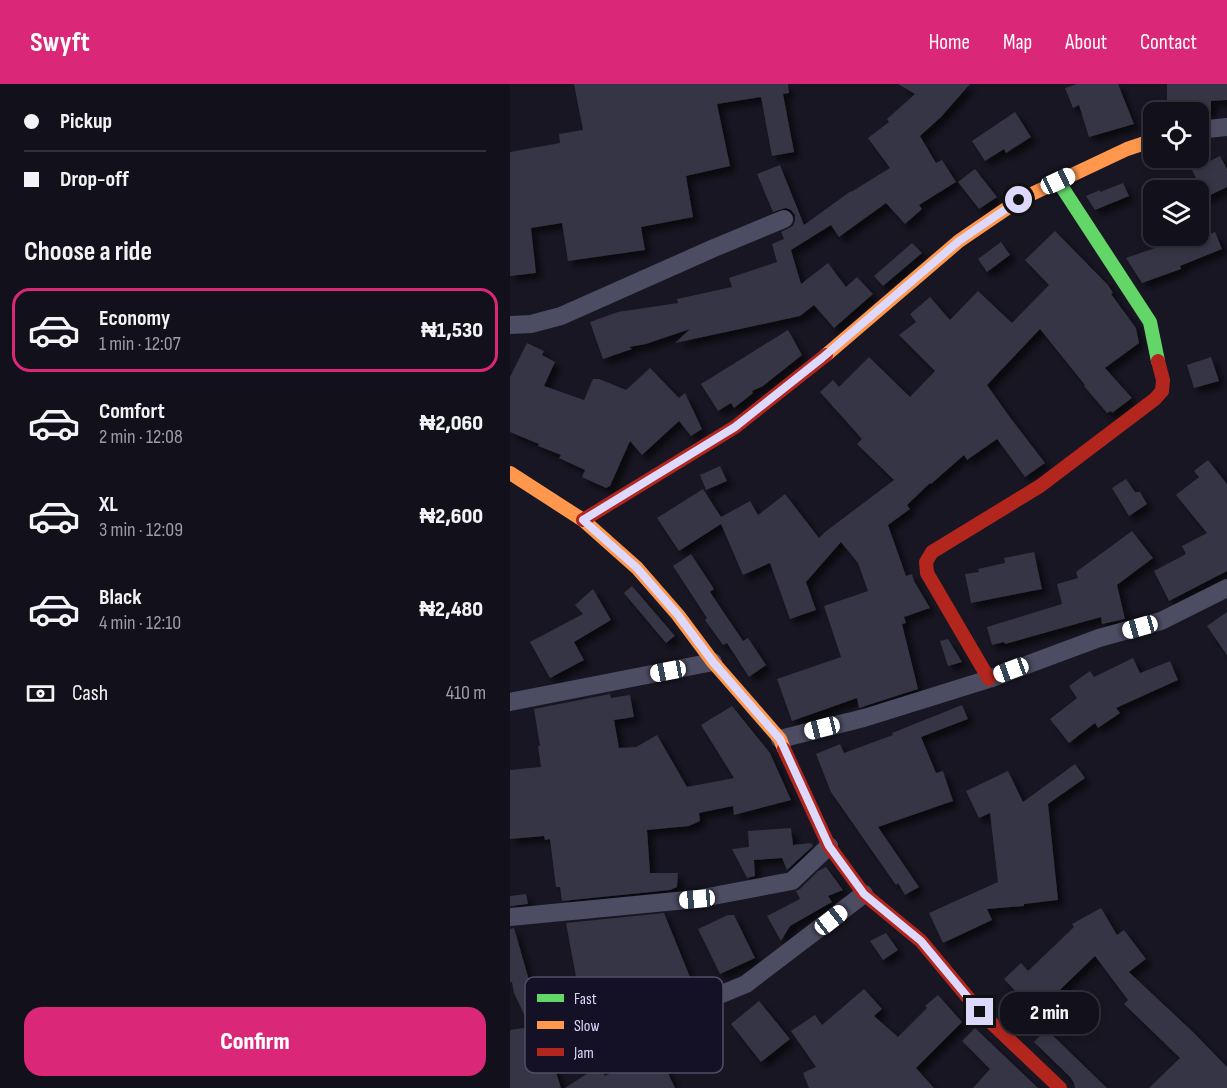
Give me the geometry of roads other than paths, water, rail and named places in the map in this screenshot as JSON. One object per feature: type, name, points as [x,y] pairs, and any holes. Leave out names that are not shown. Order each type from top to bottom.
[{"type":"street","points":[[1209,129],[1227,127]]},
{"type":"street","points":[[583,520],[735,427],[822,358],[959,241],[1019,200],[1143,144]]},
{"type":"street","points":[[989,678],[927,573],[926,562],[932,552],[1040,486],[1155,399],[1162,391],[1163,380],[1150,322],[1058,181]]},
{"type":"street","points":[[510,325],[531,324],[561,316],[784,219]]},
{"type":"street","points":[[510,473],[583,520],[637,568],[678,615],[713,662],[780,739],[829,846],[864,894],[921,941],[980,1012],[1060,1088]]},
{"type":"street","points":[[780,739],[864,718],[989,678],[1099,638],[1161,621],[1227,588]]},
{"type":"street","points":[[510,702],[713,662]]},
{"type":"street","points":[[510,917],[697,899],[792,881],[829,846]]},
{"type":"street","points":[[723,993],[746,984],[864,894]]}]
